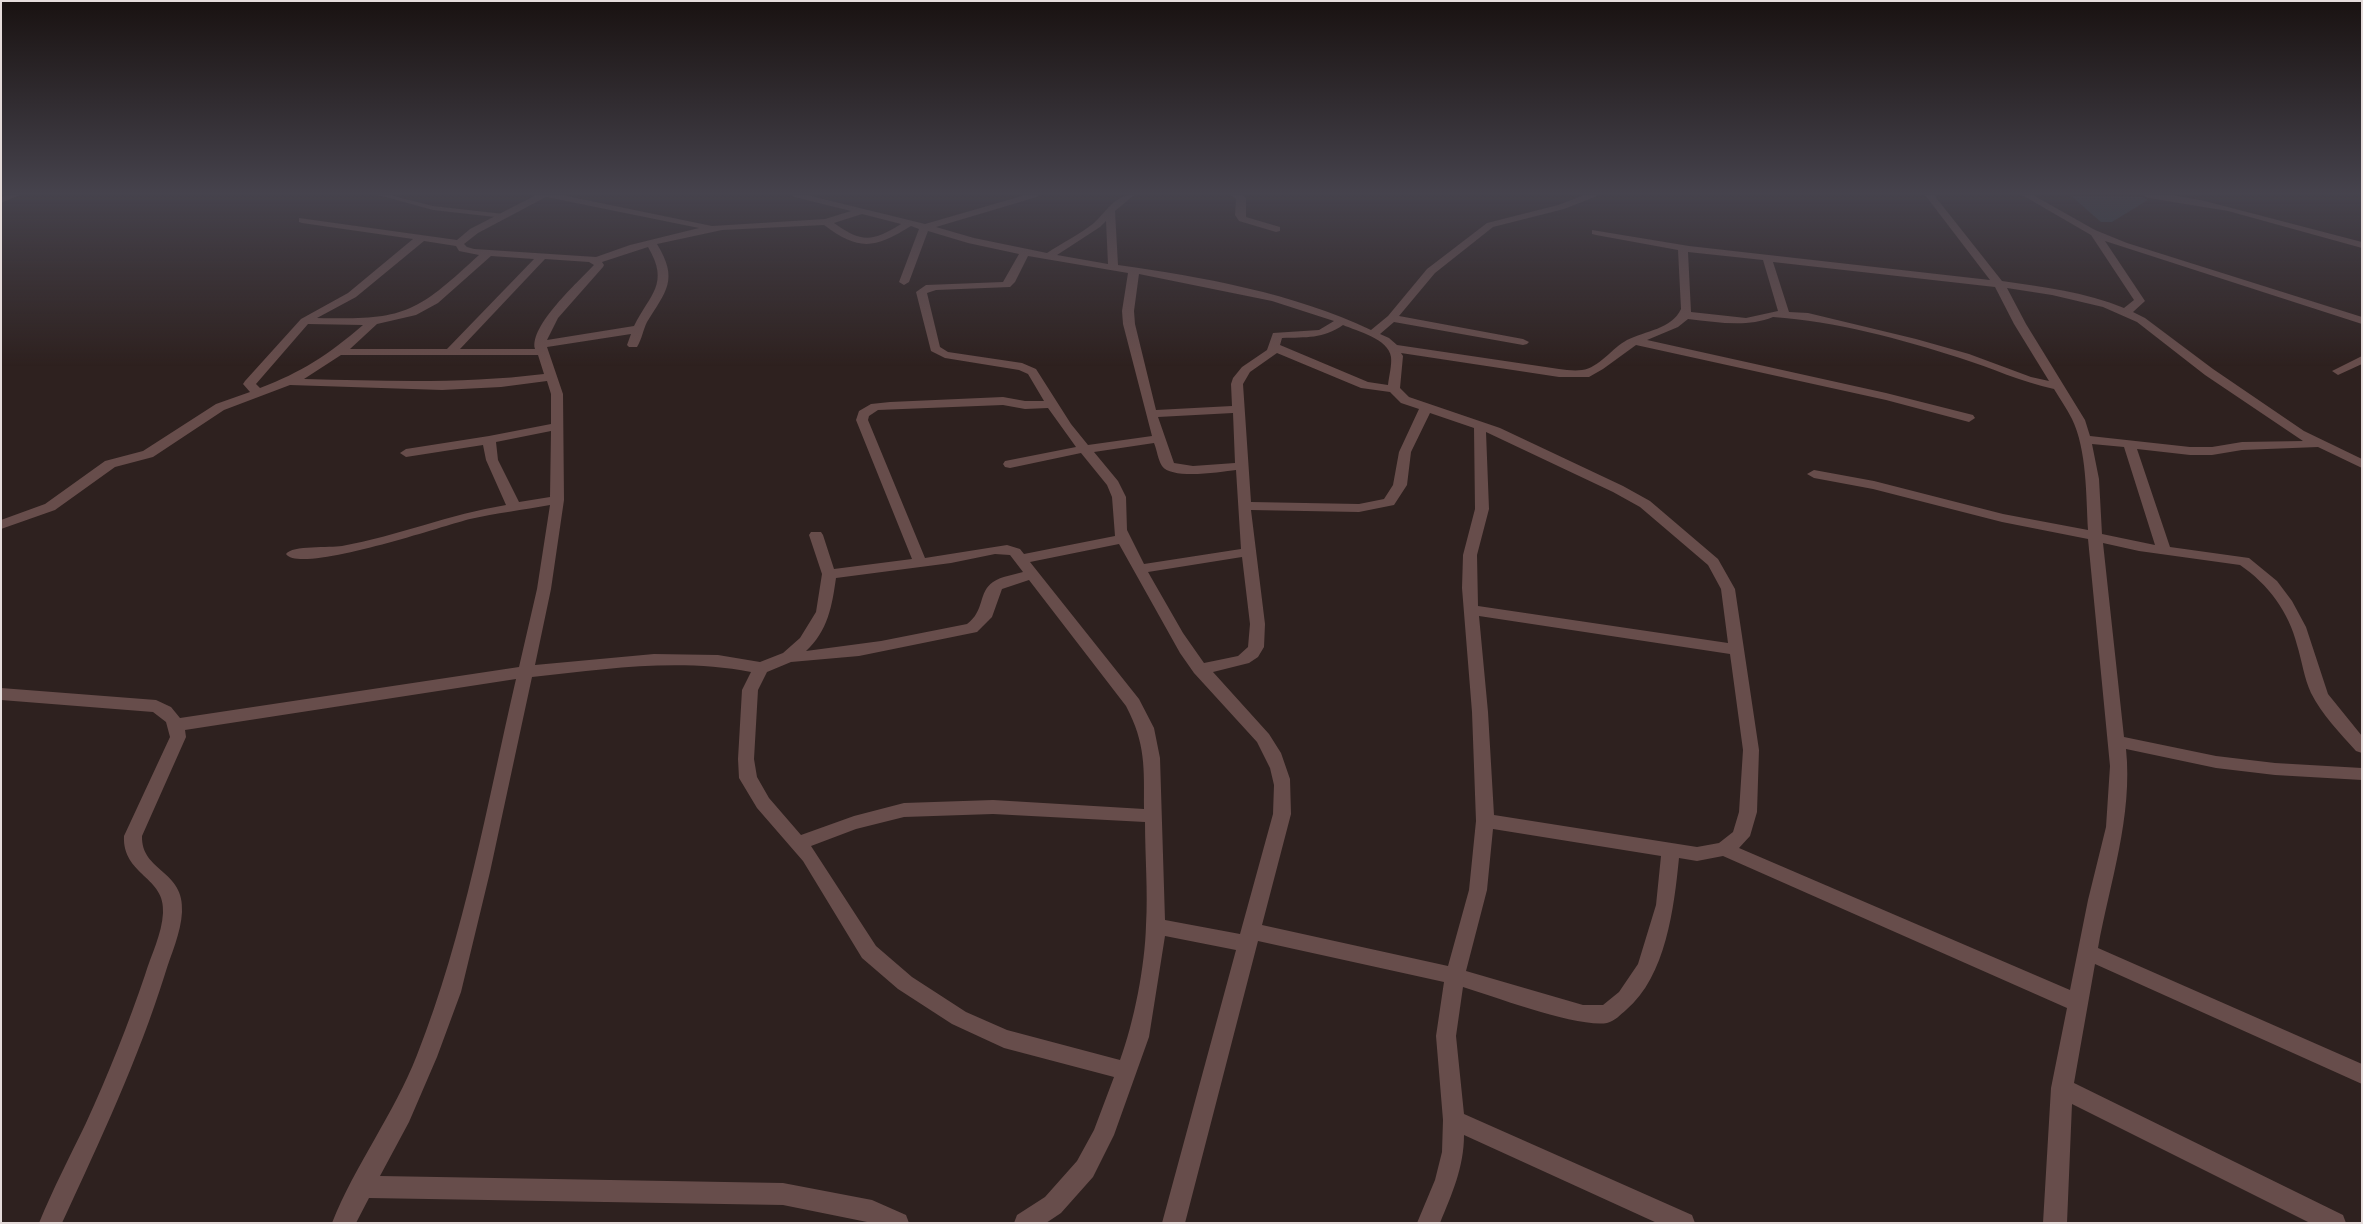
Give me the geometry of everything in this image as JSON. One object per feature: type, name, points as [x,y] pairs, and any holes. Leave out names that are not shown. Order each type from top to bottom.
[{"type":"street","points":[[258,392],[249,384],[305,321],[318,312],[352,295],[404,252]]},
{"type":"street","points":[[478,252],[596,261],[622,252]]},
{"type":"street","points":[[633,345],[639,329],[660,296],[665,283],[662,258],[658,252]]},
{"type":"street","points":[[904,282],[915,252]]},
{"type":"street","points":[[1025,252],[1010,282],[1006,285],[997,287],[936,287],[926,288],[921,292],[935,349],[945,355],[1027,369],[1032,372],[1084,449],[1097,462],[1113,484],[1119,497],[1120,530],[1123,539],[1184,648],[1200,669],[1265,742],[1279,767],[1284,788],[1282,814],[1173,1223]]},
{"type":"street","points":[[1026,252],[1134,270],[1274,298],[1343,320],[1385,340],[1393,348],[1397,356],[1394,389]]},
{"type":"street","points":[[1048,257],[1055,252]]},
{"type":"street","points":[[1112,252],[1113,268]]},
{"type":"street","points":[[1373,334],[1392,318],[1431,272],[1456,252]]},
{"type":"street","points":[[1393,348],[1576,375],[1585,374],[1599,367],[1636,341],[1674,325],[1684,315],[1687,309],[1683,252]]},
{"type":"street","points":[[1718,252],[1999,284],[2052,292],[2126,312],[2141,320],[2187,356],[2283,424],[2362,464]]},
{"type":"street","points":[[1974,252],[1999,284],[2020,324],[2079,420],[2086,439],[2092,479],[2095,536],[2119,766],[2115,827],[2097,900],[2062,1088],[2056,1223]]},
{"type":"street","points":[[2107,252],[2140,301],[2126,312]]},
{"type":"street","points":[[2145,252],[2362,321]]},
{"type":"street","points":[[305,321],[390,320],[424,308],[487,254]]},
{"type":"street","points":[[450,352],[541,258]]},
{"type":"street","points":[[1767,258],[1784,313]]},
{"type":"street","points":[[343,1223],[401,1115],[427,1057],[451,992],[481,872],[544,589],[554,531],[557,500],[557,394],[541,349],[544,331],[552,316],[599,265],[596,261]]},
{"type":"street","points":[[1134,270],[1128,311],[1129,324],[1164,458],[1168,465],[1174,469],[1242,466]]},
{"type":"street","points":[[1684,315],[1757,320],[1772,314],[1784,313],[1882,332],[1965,356],[2022,379],[2060,387]]},
{"type":"street","points":[[1392,318],[1523,342]]},
{"type":"street","points":[[1200,669],[1238,662],[1252,655],[1258,645],[1248,552],[1242,466],[1238,384],[1240,376],[1244,369],[1269,355],[1274,347],[1277,335],[1320,333],[1327,331],[1343,320]]},
{"type":"street","points":[[1,524],[50,507],[110,464],[148,454],[220,407],[288,382],[316,368],[374,321]]},
{"type":"street","points":[[338,352],[450,352],[541,349],[639,329]]},
{"type":"street","points":[[1636,341],[1726,364],[1925,405],[1969,418]]},
{"type":"street","points":[[1274,347],[1366,385],[1394,389],[1406,400],[1426,408],[1496,431],[1644,504],[1713,562],[1728,589],[1751,750],[1748,812],[1740,836],[1724,849],[1697,854],[1486,821]]},
{"type":"street","points":[[2338,371],[2362,359]]},
{"type":"street","points":[[288,382],[452,386],[501,383],[550,376]]},
{"type":"street","points":[[920,562],[862,420],[863,414],[875,407],[890,406],[1003,401],[1024,405],[1052,404]]},
{"type":"street","points":[[1245,506],[1359,508],[1389,502],[1396,494],[1400,485],[1405,452],[1426,408]]},
{"type":"street","points":[[1151,414],[1239,409]]},
{"type":"street","points":[[406,453],[489,440],[557,426]]},
{"type":"street","points":[[1428,1223],[1446,1181],[1453,1152],[1454,1120],[1446,1036],[1455,976],[1478,890],[1486,821],[1470,555],[1482,509],[1480,426]]},
{"type":"street","points":[[1010,464],[1084,449],[1159,439]]},
{"type":"street","points":[[2086,439],[2190,451],[2242,446],[2320,444]]},
{"type":"street","points":[[489,440],[492,460],[514,506]]},
{"type":"street","points":[[2129,444],[2164,550]]},
{"type":"street","points":[[1814,474],[1874,484],[2002,518],[2095,536],[2115,542],[2244,560],[2256,568],[2270,583],[2295,620],[2303,639],[2317,688],[2333,713],[2362,747]]},
{"type":"street","points":[[293,554],[340,551],[469,515],[557,500]]},
{"type":"street","points":[[789,657],[806,642],[824,612],[829,574],[816,535]]},
{"type":"street","points":[[1020,559],[1123,539]]},
{"type":"street","points":[[829,574],[951,559],[1008,549],[1014,552],[1020,559],[1134,703],[1146,728],[1152,758],[1156,926],[1153,957],[1139,1037],[1103,1135],[1085,1169],[1053,1205],[1025,1223]]},
{"type":"street","points":[[1140,569],[1248,552]]},
{"type":"street","points":[[176,725],[524,672],[654,659],[718,660],[761,668],[789,657],[826,656],[881,648],[972,628],[982,621],[987,614],[993,590],[999,585],[1031,574]]},
{"type":"street","points":[[1472,610],[1737,650]]},
{"type":"street","points":[[761,668],[750,690],[746,759],[748,778],[763,803],[798,843],[827,883],[868,952],[905,983],[959,1018],[1004,1039],[1127,1071]]},
{"type":"street","points":[[1,694],[156,706],[169,712],[176,725],[178,737],[133,836],[134,850],[142,863],[165,882],[172,894],[173,912],[145,1008],[125,1060],[50,1223]]},
{"type":"street","points":[[2116,741],[2216,762],[2275,769],[2362,774]]},
{"type":"street","points":[[798,843],[854,823],[904,810],[992,807],[1153,816]]},
{"type":"street","points":[[1724,849],[2078,1003]]},
{"type":"street","points":[[1156,926],[1249,938],[1455,976],[1583,1014],[1607,1014],[1626,998],[1647,967],[1665,905],[1671,850]]},
{"type":"street","points":[[2087,952],[2362,1074]]},
{"type":"street","points":[[2062,1088],[2335,1223]]},
{"type":"street","points":[[1454,1120],[1684,1223]]},
{"type":"street","points":[[362,1187],[782,1194],[872,1211],[898,1223]]}]
